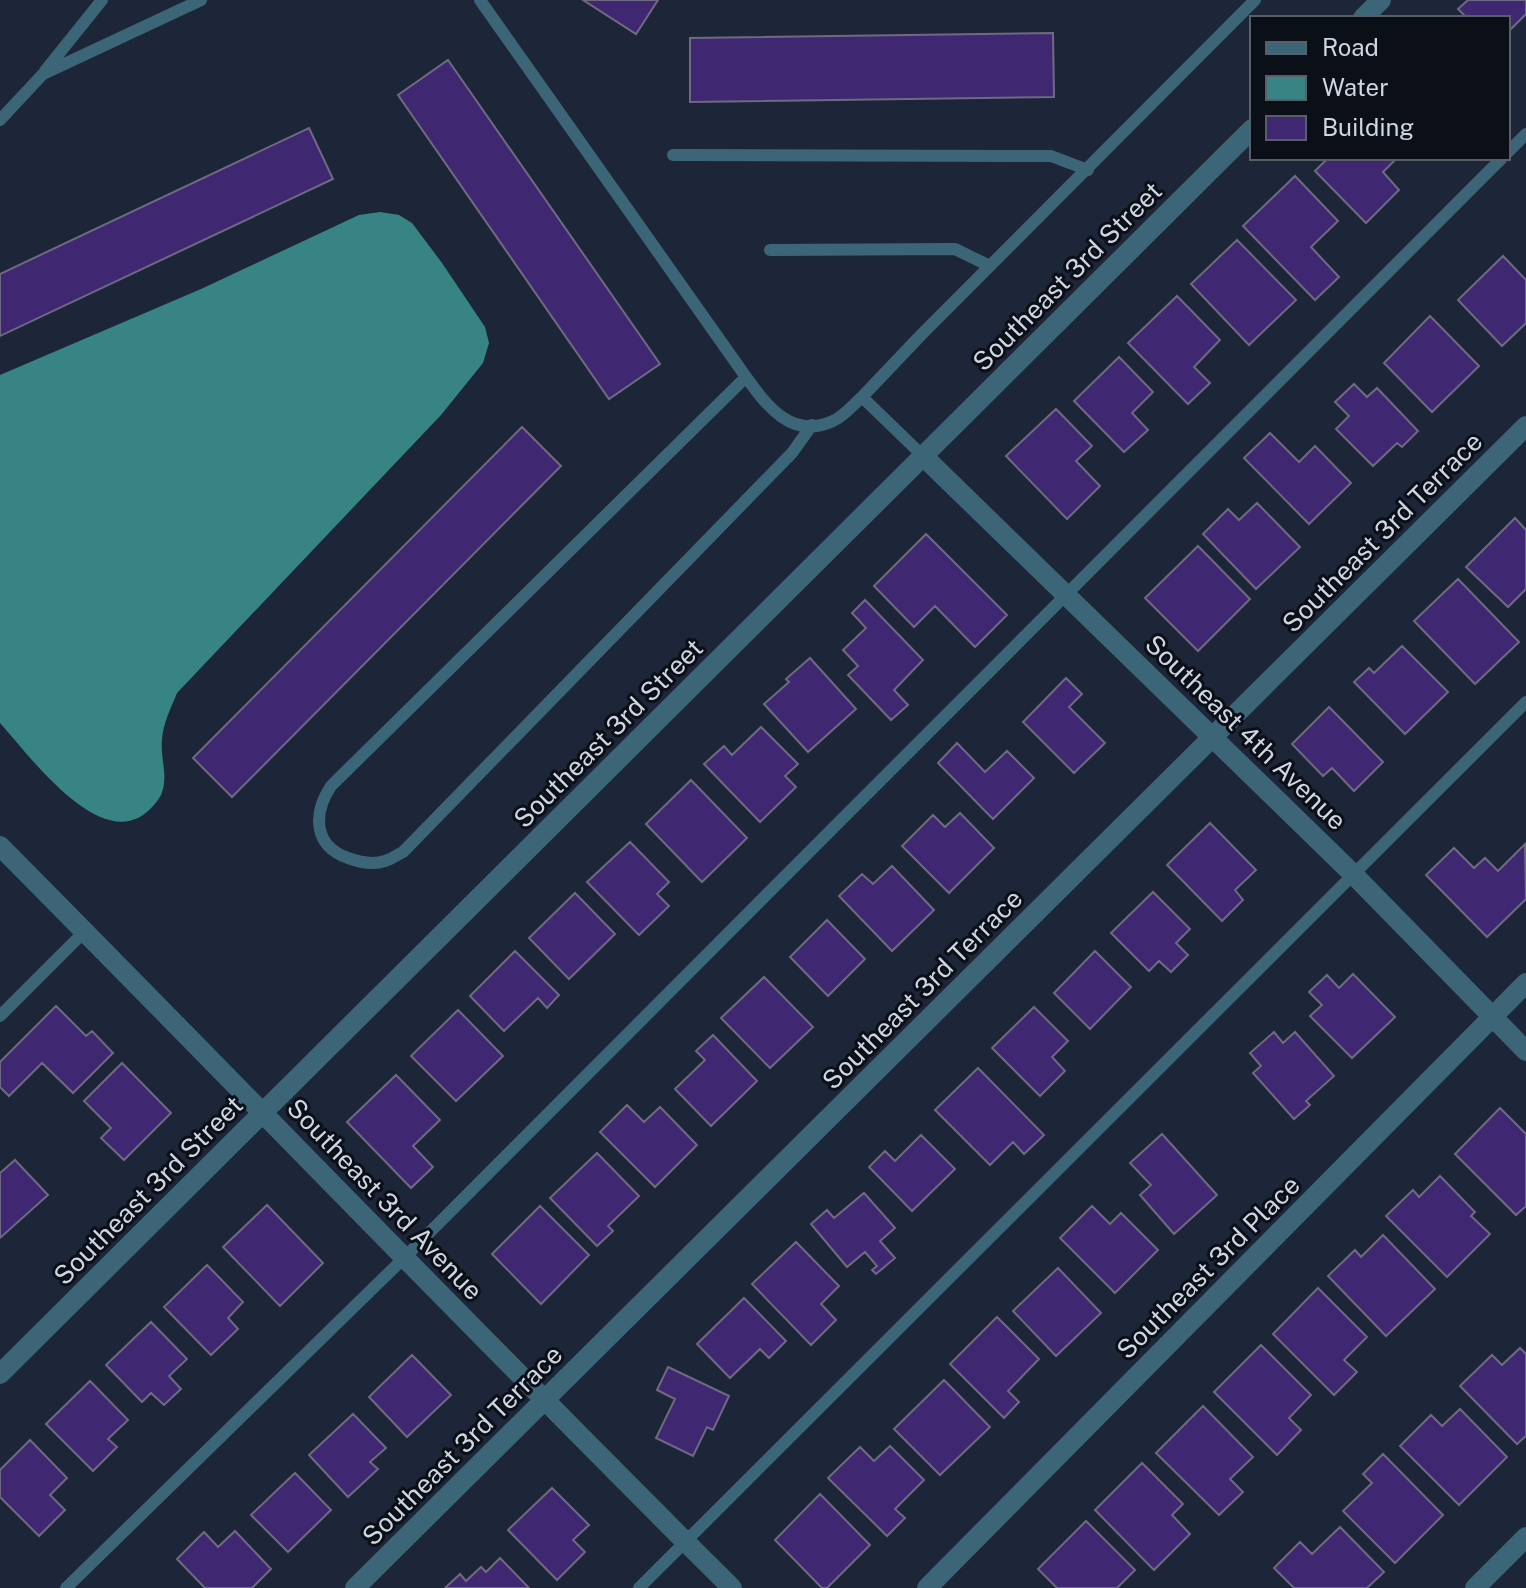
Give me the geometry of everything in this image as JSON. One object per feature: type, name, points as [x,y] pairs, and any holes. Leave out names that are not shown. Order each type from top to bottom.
[{"type":"street","points":[[1365,16],[1381,0]]},
{"type":"street","name":"Southeast 3rd Street","points":[[0,1374],[1250,131]]},
{"type":"street","name":"Southeast 3rd Terrace","points":[[355,1588],[1526,426]]},
{"type":"street","name":"Southeast 4th Avenue","points":[[923,456],[1353,874],[1526,1051]]},
{"type":"street","name":"Southeast 3rd Avenue","points":[[0,846],[544,1401],[732,1588]]},
{"type":"street","name":"Southeast 3rd Place","points":[[927,1588],[1526,983]]},
{"type":"street","points":[[1475,1588],[1526,1537]]},
{"type":"lane","points":[[0,120],[43,74],[102,0]]},
{"type":"lane","points":[[43,74],[201,0]]},
{"type":"lane","points":[[480,0],[746,377],[776,415],[792,424],[812,425],[833,421],[862,397],[1251,2]]},
{"type":"lane","points":[[1510,150],[1526,134]]},
{"type":"lane","points":[[673,155],[1051,156],[1088,170]]},
{"type":"lane","points":[[66,1588],[405,1257],[1500,160]]},
{"type":"lane","points":[[770,250],[955,249],[990,266]]},
{"type":"lane","points":[[746,377],[331,786],[321,800],[317,818],[322,840],[338,855],[360,862],[383,862],[403,852],[792,453],[812,425]]},
{"type":"lane","points":[[862,397],[923,456]]},
{"type":"lane","points":[[639,1588],[1526,702]]},
{"type":"lane","points":[[0,1016],[85,931]]},
{"type":"water","points":[[380,212],[399,215],[412,223],[442,263],[485,327],[489,343],[483,363],[441,415],[177,693],[164,728],[164,781],[161,795],[154,804],[140,817],[122,822],[102,818],[63,792],[0,723],[0,375],[201,289],[359,215]]},
{"type":"building","points":[[583,0],[658,0],[636,34]]},
{"type":"building","points":[[1468,0],[1526,0],[1526,14],[1510,30],[1510,16],[1465,16],[1458,9]]},
{"type":"building","points":[[1053,33],[1054,97],[690,102],[690,38]]},
{"type":"building","points":[[448,60],[660,364],[609,399],[398,95]]},
{"type":"building","points":[[309,128],[333,179],[0,336],[0,274]]},
{"type":"building","points":[[1326,160],[1395,160],[1383,172],[1399,190],[1366,223],[1315,171]]},
{"type":"building","points":[[1295,176],[1338,221],[1311,247],[1339,277],[1315,300],[1243,226]]},
{"type":"building","points":[[1237,240],[1296,300],[1249,345],[1191,284]]},
{"type":"building","points":[[1503,256],[1526,280],[1526,323],[1502,346],[1458,300]]},
{"type":"building","points":[[1177,296],[1220,340],[1194,367],[1210,383],[1188,404],[1128,343]]},
{"type":"building","points":[[1430,316],[1479,366],[1432,412],[1384,363]]},
{"type":"building","points":[[1119,357],[1153,392],[1132,413],[1148,430],[1124,452],[1074,401]]},
{"type":"building","points":[[1354,384],[1367,397],[1377,388],[1418,431],[1402,447],[1397,443],[1373,466],[1336,429],[1349,416],[1335,402]]},
{"type":"building","points":[[1056,409],[1092,446],[1076,461],[1100,486],[1067,519],[1006,456]]},
{"type":"building","points":[[522,427],[561,466],[232,797],[193,758]]},
{"type":"building","points":[[1270,433],[1299,462],[1315,446],[1351,483],[1309,524],[1244,458]]},
{"type":"building","points":[[1257,503],[1300,547],[1256,589],[1203,534],[1228,509],[1239,520]]},
{"type":"building","points":[[1515,518],[1526,530],[1526,589],[1508,607],[1466,567]]},
{"type":"building","points":[[926,534],[1007,615],[975,647],[935,606],[914,627],[874,586]]},
{"type":"building","points":[[1198,546],[1250,599],[1198,651],[1145,598]]},
{"type":"building","points":[[1458,579],[1519,642],[1475,684],[1414,621]]},
{"type":"building","points":[[865,600],[923,660],[894,690],[908,705],[891,720],[848,675],[858,666],[843,650],[866,628],[852,613]]},
{"type":"building","points":[[1402,646],[1448,692],[1405,734],[1354,682],[1369,668],[1374,673]]},
{"type":"building","points":[[810,658],[856,709],[808,752],[764,704]]},
{"type":"building","points":[[1066,678],[1082,694],[1069,707],[1105,743],[1074,773],[1023,722]]},
{"type":"building","points":[[1329,707],[1383,762],[1354,791],[1332,768],[1323,776],[1292,744]]},
{"type":"building","points":[[761,727],[798,764],[785,776],[796,787],[760,822],[704,764],[724,746],[732,755]]},
{"type":"building","points":[[957,743],[985,772],[1007,751],[1034,778],[993,819],[938,763]]},
{"type":"building","points":[[691,780],[747,838],[702,882],[646,824]]},
{"type":"building","points":[[960,813],[994,848],[949,893],[902,846],[933,815],[945,827]]},
{"type":"building","points":[[1210,823],[1256,870],[1235,890],[1243,900],[1222,921],[1167,865]]},
{"type":"building","points":[[630,842],[669,882],[657,894],[669,906],[639,935],[587,882]]},
{"type":"building","points":[[1525,844],[1526,899],[1487,937],[1426,875],[1454,848],[1474,868],[1485,858],[1498,871]]},
{"type":"building","points":[[892,866],[934,910],[892,951],[839,896],[862,874],[873,884]]},
{"type":"building","points":[[1153,892],[1190,929],[1176,943],[1188,955],[1171,972],[1159,961],[1149,971],[1111,933]]},
{"type":"building","points":[[575,893],[615,934],[569,979],[529,938]]},
{"type":"building","points":[[827,920],[865,959],[828,996],[790,957]]},
{"type":"building","points":[[515,951],[559,995],[547,1008],[538,998],[504,1031],[470,996]]},
{"type":"building","points":[[1095,951],[1131,987],[1090,1029],[1054,993]]},
{"type":"building","points":[[1353,974],[1395,1017],[1352,1058],[1310,1016],[1322,1005],[1309,992],[1327,975],[1339,988]]},
{"type":"building","points":[[764,977],[813,1027],[770,1068],[721,1018]]},
{"type":"building","points":[[56,1006],[86,1036],[92,1031],[113,1053],[73,1093],[42,1063],[9,1096],[0,1087],[0,1062]]},
{"type":"building","points":[[1034,1007],[1068,1041],[1052,1057],[1065,1071],[1040,1096],[992,1048]]},
{"type":"building","points":[[458,1010],[503,1056],[456,1101],[411,1056]]},
{"type":"building","points":[[1274,1032],[1283,1043],[1295,1032],[1334,1076],[1306,1101],[1310,1105],[1294,1119],[1253,1073],[1261,1066],[1250,1053]]},
{"type":"building","points":[[713,1035],[757,1081],[711,1126],[675,1089],[705,1060],[696,1051]]},
{"type":"building","points":[[122,1063],[171,1113],[124,1160],[101,1138],[111,1128],[84,1101]]},
{"type":"building","points":[[978,1068],[1044,1135],[1024,1154],[1013,1142],[990,1165],[935,1110]]},
{"type":"building","points":[[396,1075],[440,1120],[413,1146],[433,1167],[411,1188],[347,1122]]},
{"type":"building","points":[[627,1105],[644,1122],[660,1107],[697,1145],[655,1187],[600,1132]]},
{"type":"building","points":[[1500,1108],[1526,1134],[1526,1206],[1516,1215],[1455,1154]]},
{"type":"building","points":[[1162,1134],[1217,1195],[1174,1234],[1140,1195],[1151,1185],[1130,1163]]},
{"type":"building","points":[[921,1135],[955,1169],[912,1211],[869,1167],[885,1151],[895,1161]]},
{"type":"building","points":[[597,1153],[639,1196],[608,1226],[613,1231],[597,1246],[550,1198]]},
{"type":"building","points":[[15,1160],[48,1195],[0,1238],[0,1173]]},
{"type":"building","points":[[1440,1176],[1475,1212],[1471,1216],[1490,1234],[1447,1277],[1386,1216],[1413,1190],[1419,1197]]},
{"type":"building","points":[[864,1193],[895,1228],[880,1241],[895,1258],[876,1274],[872,1270],[877,1266],[865,1252],[847,1267],[811,1224],[827,1210],[834,1218]]},
{"type":"building","points":[[267,1205],[323,1263],[280,1306],[223,1247]]},
{"type":"building","points":[[540,1206],[589,1255],[541,1304],[492,1254]]},
{"type":"building","points":[[1092,1206],[1110,1224],[1121,1213],[1158,1250],[1115,1293],[1060,1238]]},
{"type":"building","points":[[1383,1235],[1435,1289],[1386,1336],[1328,1276],[1355,1250],[1361,1257]]},
{"type":"building","points":[[796,1242],[839,1286],[821,1304],[836,1320],[811,1345],[752,1284]]},
{"type":"building","points":[[207,1265],[243,1302],[228,1318],[238,1329],[211,1355],[164,1307]]},
{"type":"building","points":[[1058,1268],[1101,1313],[1056,1356],[1013,1311]]},
{"type":"building","points":[[1318,1288],[1367,1337],[1344,1360],[1357,1372],[1334,1395],[1273,1334]]},
{"type":"building","points":[[744,1298],[786,1341],[769,1358],[760,1349],[730,1378],[697,1344]]},
{"type":"building","points":[[997,1317],[1039,1359],[1008,1391],[1019,1402],[1004,1418],[950,1364]]},
{"type":"building","points":[[151,1322],[187,1359],[169,1376],[181,1389],[164,1405],[151,1393],[142,1402],[106,1365]]},
{"type":"building","points":[[1261,1345],[1311,1395],[1289,1418],[1301,1430],[1277,1455],[1214,1392]]},
{"type":"building","points":[[1520,1348],[1526,1354],[1526,1436],[1517,1444],[1460,1386],[1492,1355],[1502,1365]]},
{"type":"building","points":[[412,1355],[451,1395],[407,1437],[369,1397]]},
{"type":"building","points":[[668,1367],[729,1396],[713,1430],[707,1427],[693,1456],[656,1438],[675,1399],[657,1390]]},
{"type":"building","points":[[944,1380],[990,1427],[940,1475],[894,1429]]},
{"type":"building","points":[[90,1381],[128,1420],[108,1439],[117,1447],[93,1471],[46,1424]]},
{"type":"building","points":[[1203,1406],[1253,1457],[1230,1479],[1243,1492],[1219,1515],[1156,1453]]},
{"type":"building","points":[[1460,1409],[1507,1457],[1459,1505],[1400,1446],[1431,1415],[1442,1426]]},
{"type":"building","points":[[353,1414],[386,1448],[370,1462],[378,1469],[348,1497],[309,1455]]},
{"type":"building","points":[[30,1440],[67,1478],[50,1495],[65,1510],[39,1536],[0,1497],[0,1470]]},
{"type":"building","points":[[890,1446],[924,1480],[895,1509],[905,1518],[887,1536],[828,1478],[860,1447],[874,1461]]},
{"type":"building","points":[[1383,1454],[1443,1515],[1395,1563],[1343,1511],[1372,1483],[1363,1474]]},
{"type":"building","points":[[1142,1463],[1183,1504],[1172,1515],[1190,1534],[1154,1570],[1095,1510]]},
{"type":"building","points":[[295,1473],[331,1510],[288,1552],[251,1515]]},
{"type":"building","points":[[552,1488],[589,1525],[573,1540],[585,1552],[557,1580],[508,1530]]},
{"type":"building","points":[[820,1494],[870,1545],[827,1588],[822,1588],[775,1540]]},
{"type":"building","points":[[1086,1521],[1135,1570],[1117,1588],[1057,1588],[1038,1569]]},
{"type":"building","points":[[1340,1527],[1384,1572],[1367,1588],[1294,1588],[1274,1568],[1300,1542],[1312,1554]]},
{"type":"building","points":[[235,1531],[271,1569],[252,1588],[205,1588],[177,1559],[204,1532],[218,1547]]},
{"type":"building","points":[[500,1558],[529,1588],[445,1588],[460,1574],[466,1581],[481,1567],[486,1572]]}]
